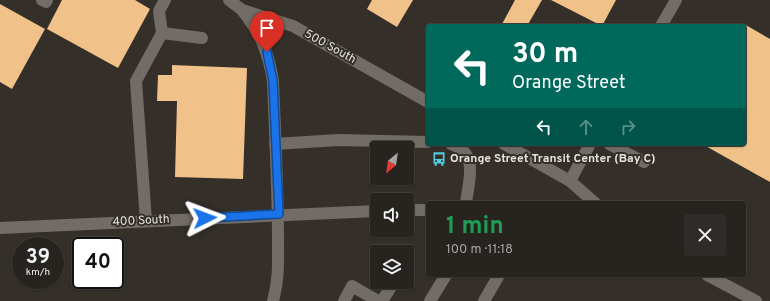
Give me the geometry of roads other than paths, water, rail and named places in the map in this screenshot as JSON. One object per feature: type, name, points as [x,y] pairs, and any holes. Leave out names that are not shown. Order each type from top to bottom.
[{"type":"street","points":[[42,0],[46,2],[47,0]]},
{"type":"street","points":[[146,221],[136,81],[162,33],[159,11],[165,0]]},
{"type":"street","name":"500 South","points":[[229,0],[242,10],[293,26],[426,101]]},
{"type":"street","points":[[662,24],[676,0]]},
{"type":"street","points":[[242,10],[258,32],[267,52],[273,81],[279,214],[277,288],[273,301]]},
{"type":"street","points":[[162,33],[202,38]]},
{"type":"street","points":[[275,144],[338,140],[426,142]]},
{"type":"street","points":[[456,146],[463,149],[470,158],[470,175],[466,201]]},
{"type":"street","points":[[508,146],[570,181],[593,201]]},
{"type":"street","points":[[570,181],[589,146]]},
{"type":"street","points":[[613,146],[644,162]]},
{"type":"street","points":[[414,210],[426,210]]},
{"type":"street","name":"400 South","points":[[0,228],[279,214],[370,211]]},
{"type":"street","points":[[430,301],[445,277]]},
{"type":"street","points":[[484,301],[498,277]]},
{"type":"street","points":[[711,277],[756,301]]},
{"type":"street","points":[[344,301],[352,286],[378,301]]},
{"type":"street","points":[[382,301],[390,289]]},
{"type":"place","name":"Orange Street Transit Center (Bay C)","points":[[439,159]]}]
